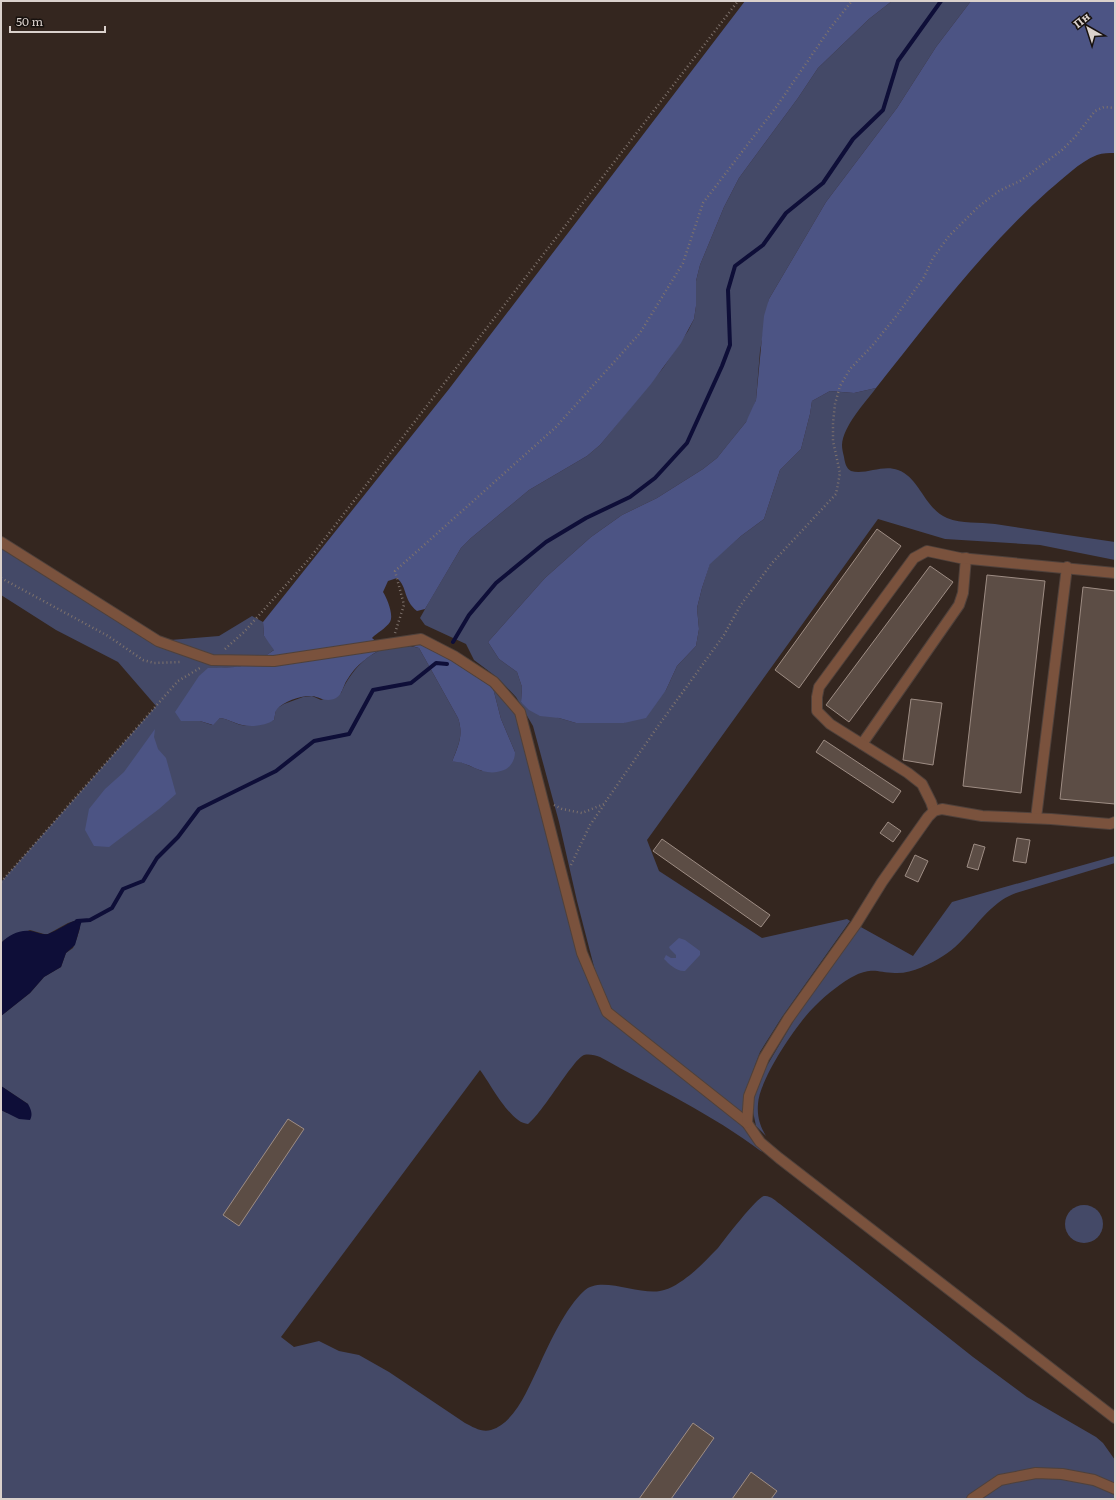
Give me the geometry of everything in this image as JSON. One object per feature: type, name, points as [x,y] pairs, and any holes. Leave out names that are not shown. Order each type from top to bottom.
[{"type":"street","points":[[1,542],[158,641],[212,660],[274,662],[421,639],[454,656],[494,682],[520,712],[582,953],[607,1012],[747,1123],[760,1142],[779,1158],[1115,1418]]},
{"type":"street","points":[[934,811],[922,784],[908,773],[830,724],[817,711],[819,687],[914,558],[927,551],[966,558],[1115,573]]},
{"type":"street","points":[[862,744],[959,605],[963,593],[966,558]]},
{"type":"street","points":[[1036,818],[1067,568]]},
{"type":"street","points":[[747,1123],[749,1096],[764,1058],[788,1019],[856,924],[882,882],[928,817],[934,811],[942,809],[982,816],[1036,818],[1110,824],[1115,822]]},
{"type":"street","points":[[972,1499],[1000,1480],[1036,1472],[1062,1474],[1094,1480],[1115,1489]]},
{"type":"path","points":[[1,882],[178,681],[212,660],[244,632],[310,558],[738,1]]},
{"type":"path","points":[[392,643],[404,605],[395,571],[556,427],[640,332],[683,263],[703,203],[777,106],[831,27],[852,1]]},
{"type":"path","points":[[565,887],[572,864],[590,826],[656,729],[724,635],[740,606],[772,563],[836,494],[840,473],[833,441],[835,404],[840,386],[850,369],[872,346],[897,315],[924,277],[933,258],[949,236],[978,207],[999,191],[1020,181],[1062,150],[1075,138],[1095,111],[1104,107],[1115,108]]},
{"type":"path","points":[[1,578],[108,636],[143,660],[154,663],[183,662]]},
{"type":"path","points":[[542,799],[562,809],[582,813],[604,804]]},
{"type":"shaded area","points":[[745,1],[892,1],[869,19],[818,68],[798,98],[739,178],[724,207],[700,265],[696,281],[696,306],[694,319],[681,343],[651,384],[600,445],[587,456],[529,490],[471,538],[461,548],[425,609],[417,611],[413,607],[407,598],[403,586],[397,578],[388,581],[383,592],[390,607],[391,619],[386,626],[372,638],[384,648],[373,654],[358,666],[350,675],[338,697],[329,700],[312,696],[303,696],[293,699],[284,703],[277,709],[274,720],[267,724],[258,726],[242,725],[220,718],[213,725],[200,721],[181,721],[175,712],[199,676],[208,668],[243,666],[250,664],[274,650],[264,636],[263,622],[449,389]]},
{"type":"shaded area","points":[[892,1],[971,1],[936,47],[897,108],[826,202],[769,299],[760,351],[756,400],[751,414],[746,422],[717,458],[703,469],[657,498],[622,515],[591,537],[545,578],[488,642],[499,659],[517,672],[522,687],[521,702],[559,718],[576,723],[624,723],[666,690],[677,666],[696,646],[699,629],[697,608],[710,563],[741,536],[764,519],[780,470],[801,449],[812,401],[830,391],[854,393],[876,388],[855,415],[843,438],[842,446],[845,461],[849,470],[863,472],[892,468],[898,470],[912,479],[927,501],[939,513],[953,520],[995,524],[1115,542],[1115,560],[1040,545],[945,539],[878,519],[647,840],[659,871],[762,938],[847,919],[850,921],[782,1017],[760,1052],[745,1092],[743,1115],[611,1010],[600,990],[577,901],[559,822],[533,726],[516,697],[498,678],[474,660],[466,644],[425,625],[420,618],[461,548],[529,490],[587,456],[600,445],[663,368],[688,331],[694,319],[696,306],[696,281],[700,265],[724,207],[739,178],[798,98],[818,68],[869,19]]},
{"type":"shaded area","points":[[971,1],[1115,1],[1115,153],[1099,154],[1090,158],[1071,171],[1024,213],[979,261],[876,388],[854,393],[830,391],[812,401],[801,449],[780,470],[764,519],[741,536],[710,564],[697,608],[699,629],[696,646],[677,666],[666,690],[646,718],[624,723],[576,723],[559,718],[540,716],[529,710],[521,702],[522,687],[517,672],[499,659],[488,642],[545,578],[591,537],[622,515],[657,498],[703,469],[717,458],[746,422],[756,400],[764,316],[769,299],[826,202],[897,108],[936,47]]},
{"type":"shaded area","points":[[1,542],[158,641],[219,636],[252,616],[263,622],[264,636],[275,649],[256,662],[244,666],[221,668],[181,721],[200,721],[212,725],[220,718],[241,725],[249,725],[274,720],[276,709],[284,704],[303,697],[312,696],[321,700],[341,693],[347,681],[362,662],[382,649],[394,646],[419,648],[458,718],[460,724],[460,735],[452,762],[458,761],[482,771],[515,752],[501,719],[493,688],[516,705],[585,953],[610,1015],[745,1125],[762,1152],[743,1138],[703,1113],[600,1057],[584,1055],[579,1058],[528,1124],[521,1122],[508,1110],[480,1070],[281,1337],[294,1347],[319,1341],[339,1351],[359,1355],[389,1372],[465,1423],[474,1428],[488,1431],[500,1426],[508,1420],[514,1412],[530,1384],[558,1326],[571,1306],[584,1291],[591,1287],[600,1285],[620,1286],[651,1291],[660,1291],[672,1287],[694,1272],[718,1248],[754,1204],[760,1198],[766,1196],[777,1201],[973,1357],[1027,1397],[1096,1437],[1103,1443],[1115,1460],[1115,1499],[1,1499],[1,1110],[7,1113],[28,1104],[1,1086],[1,1016],[30,993],[44,977],[61,967],[66,953],[73,948],[77,938],[80,928],[80,919],[68,923],[48,934],[30,930],[4,940],[1,943],[1,882],[156,706],[118,662],[56,630],[1,595]]},
{"type":"shaded area","points":[[411,635],[422,635],[482,675],[493,688],[501,719],[515,752],[512,763],[509,767],[496,772],[489,772],[458,762],[452,762],[460,741],[460,724],[419,648],[409,645],[406,638]]},
{"type":"shaded area","points":[[155,729],[154,737],[158,749],[166,758],[176,794],[159,809],[109,847],[94,846],[85,830],[89,809],[105,789],[124,772]]},
{"type":"shaded area","points":[[1115,856],[1115,863],[1016,893],[1005,898],[994,906],[951,950],[926,965],[901,973],[867,971],[856,975],[835,989],[807,1014],[780,1052],[765,1081],[758,1104],[759,1121],[766,1136],[756,1126],[752,1107],[756,1084],[797,1015],[859,926],[913,956],[952,902]]},
{"type":"shaded area","points":[[80,919],[82,920],[75,945],[66,953],[61,967],[44,977],[30,993],[1,1016],[1,943],[8,937],[21,931],[48,934]]},
{"type":"shaded area","points":[[679,938],[685,940],[700,951],[700,955],[685,971],[676,969],[664,959],[666,955],[671,958],[676,958],[676,955],[669,947]]},
{"type":"shaded area","points":[[1,1086],[28,1104],[31,1112],[30,1120],[19,1119],[1,1110]]},
{"type":"shaded area","points":[[1080,1205],[1088,1205],[1098,1210],[1102,1217],[1102,1231],[1098,1238],[1088,1243],[1080,1243],[1070,1238],[1068,1235],[1065,1228],[1065,1220],[1070,1210],[1073,1208]]},
{"type":"building","points":[[877,529],[901,546],[799,688],[775,670]]},
{"type":"building","points":[[930,566],[953,582],[849,722],[826,705]]},
{"type":"building","points":[[987,575],[1045,581],[1021,793],[963,786]]},
{"type":"building","points":[[1083,587],[1115,591],[1115,804],[1060,799]]},
{"type":"building","points":[[911,699],[942,703],[933,765],[903,760]]},
{"type":"building","points":[[824,740],[901,791],[893,803],[816,752]]},
{"type":"building","points":[[888,822],[901,831],[893,842],[880,833]]},
{"type":"building","points":[[1017,838],[1030,840],[1026,863],[1013,861]]},
{"type":"building","points":[[662,839],[770,915],[761,927],[653,851]]},
{"type":"building","points":[[974,844],[985,847],[978,870],[967,867]]},
{"type":"building","points":[[915,855],[928,861],[918,882],[905,876]]},
{"type":"building","points":[[288,1119],[304,1129],[239,1226],[223,1215]]},
{"type":"building","points":[[693,1423],[714,1438],[671,1499],[639,1499]]},
{"type":"building","points":[[751,1472],[777,1491],[771,1499],[732,1499]]},
{"type":"waterway","points":[[453,642],[469,615],[496,583],[546,542],[586,518],[630,497],[655,478],[687,443],[730,345],[728,290],[735,266],[763,245],[786,213],[823,183],[853,139],[883,110],[898,61],[941,1]]},
{"type":"waterway","points":[[77,921],[90,920],[112,908],[123,889],[143,881],[157,858],[178,837],[199,809],[276,771],[314,741],[349,734],[373,690],[411,683],[436,663],[447,664]]}]
